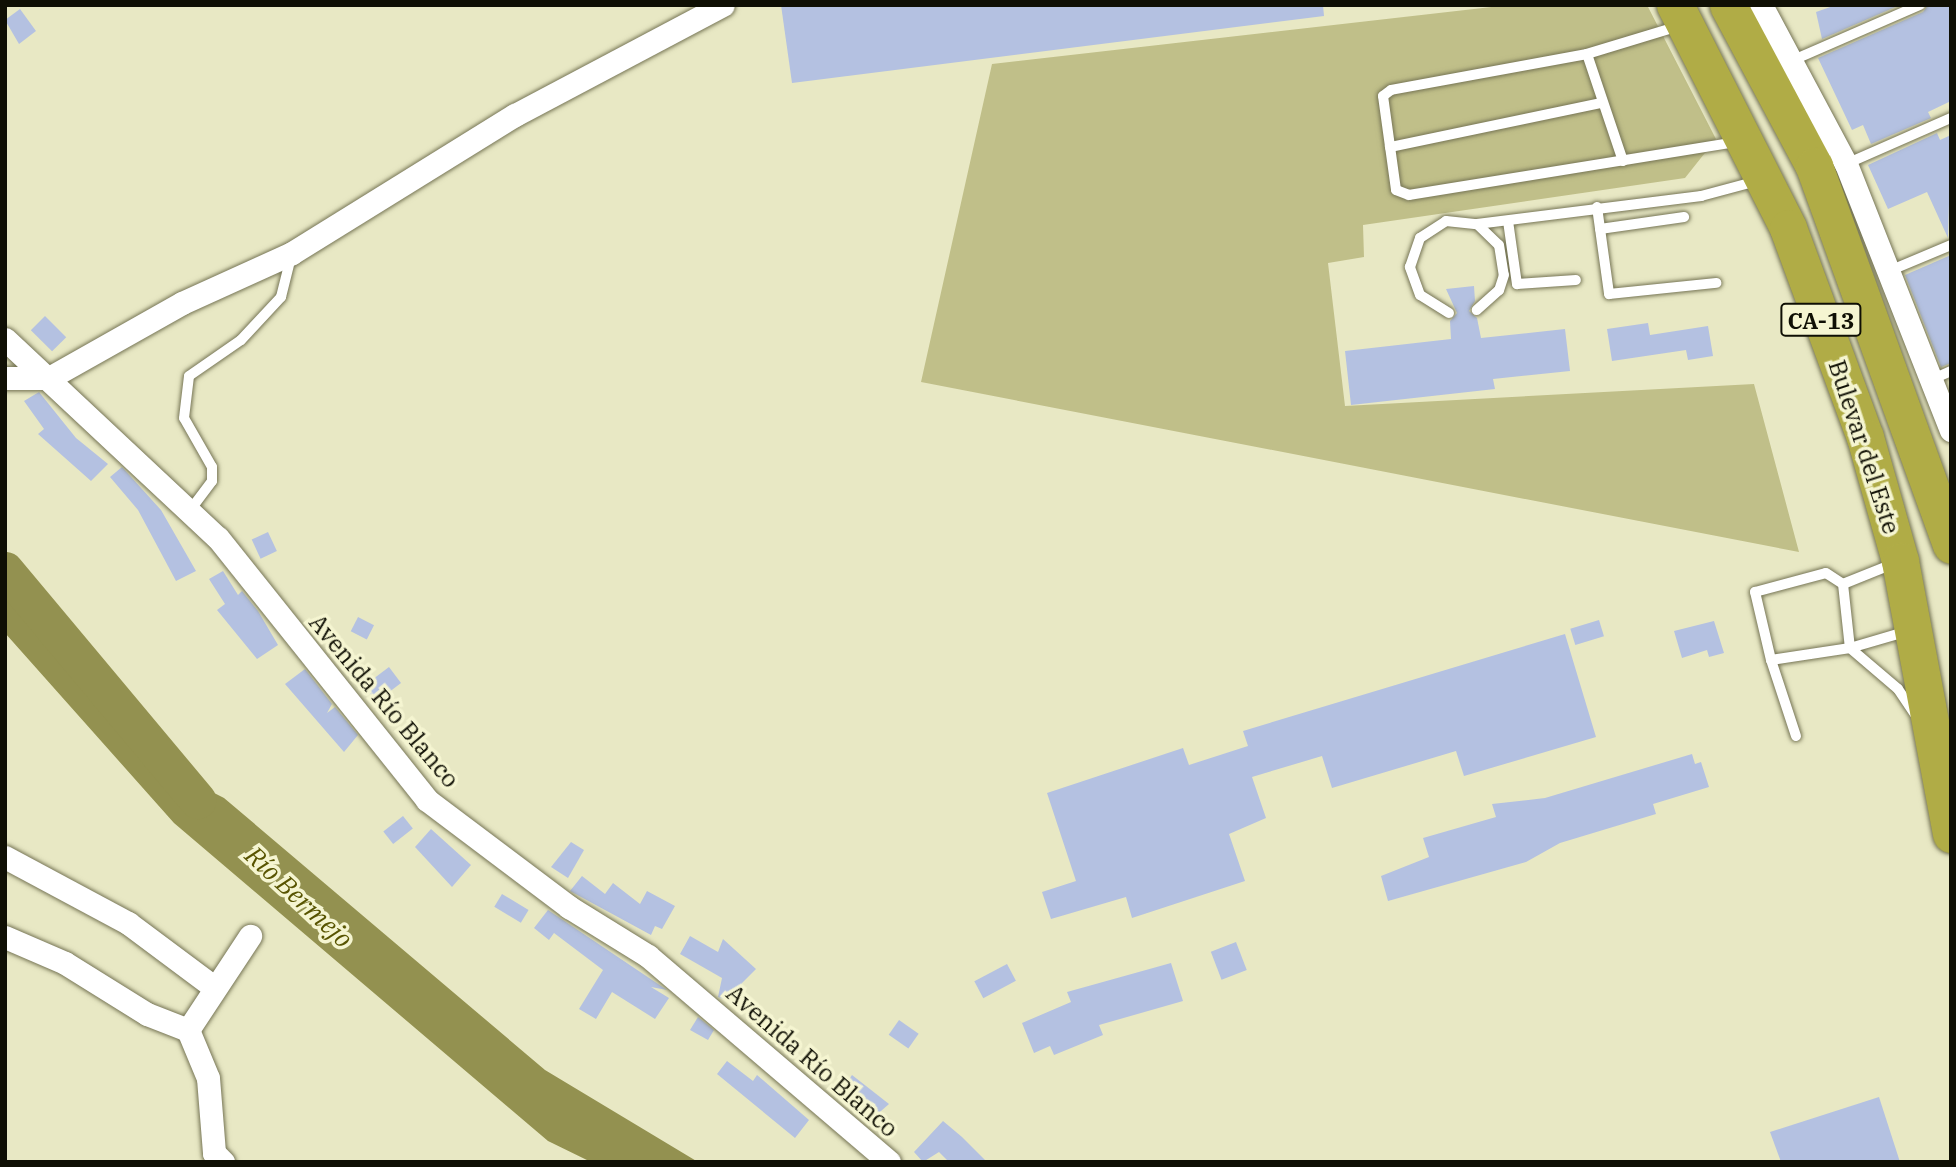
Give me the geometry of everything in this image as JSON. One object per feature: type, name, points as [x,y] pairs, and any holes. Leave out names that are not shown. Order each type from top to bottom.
[{"type":"highway","name":"Bulevar del Este","points":[[1728,5],[1814,166],[1951,545]]},
{"type":"highway","name":"Bulevar del Este","points":[[1680,15],[1788,228],[1865,437],[1900,561],[1937,745],[1951,834]]},
{"type":"street","points":[[5,378],[49,378],[182,303],[292,253],[515,115],[723,5]]},
{"type":"street","points":[[1761,5],[1846,164],[1889,271],[1942,375],[1951,430]]},
{"type":"street","name":"Avenida Río Blanco","points":[[5,339],[188,513],[218,538],[427,800],[569,906],[649,956],[889,1162]]},
{"type":"street","points":[[5,857],[128,923],[214,987]]},
{"type":"street","points":[[188,1030],[250,936]]},
{"type":"street","points":[[5,937],[65,963],[147,1014],[188,1030],[208,1078],[219,1157]]},
{"type":"lane","points":[[1791,61],[1920,5]]},
{"type":"lane","points":[[1680,15],[1587,54],[1391,90],[1383,96],[1396,190],[1409,194],[1745,141]]},
{"type":"lane","points":[[1587,54],[1601,103],[1623,161]]},
{"type":"lane","points":[[1390,147],[1601,103]]},
{"type":"lane","points":[[1846,164],[1951,118]]},
{"type":"lane","points":[[1449,313],[1420,295],[1412,282],[1413,251],[1426,233],[1446,221],[1477,224],[1508,221],[1597,206],[1701,195],[1763,179]]},
{"type":"lane","points":[[1597,206],[1609,294],[1716,283]]},
{"type":"lane","points":[[1600,229],[1685,217]]},
{"type":"lane","points":[[1508,221],[1517,284],[1576,280]]},
{"type":"lane","points":[[1476,310],[1499,290],[1504,275],[1499,245],[1477,224]]},
{"type":"lane","points":[[1889,271],[1951,245]]},
{"type":"lane","points":[[188,513],[212,481],[212,467],[184,418],[189,376],[241,340],[267,314],[289,281],[292,253]]},
{"type":"lane","points":[[1843,584],[1900,561]]},
{"type":"lane","points":[[1796,736],[1771,660],[1755,592],[1826,573],[1843,584]]},
{"type":"lane","points":[[1843,584],[1850,648],[1898,689],[1937,745]]},
{"type":"lane","points":[[1771,660],[1850,648],[1914,629]]},
{"type":"shaded area","points":[[1509,5],[1647,5],[1716,139],[1685,178],[1363,225],[1364,257],[1328,263],[1345,406],[1754,384],[1799,552],[921,382],[992,64]]},
{"type":"water","points":[[5,571],[165,768],[224,798],[545,1070],[698,1162],[591,1162],[548,1141],[174,823],[5,633]]},
{"type":"building","points":[[781,5],[1323,5],[1324,16],[792,83]]},
{"type":"building","points":[[1836,5],[1900,5],[1822,39],[1816,12]]},
{"type":"building","points":[[1928,5],[1951,5],[1951,101],[1928,112],[1931,118],[1871,144],[1863,125],[1852,130],[1818,58],[1923,12]]},
{"type":"building","points":[[20,9],[36,31],[19,44],[5,20]]},
{"type":"building","points":[[1937,133],[1940,140],[1951,135],[1948,238],[1927,192],[1888,209],[1868,165]]},
{"type":"building","points":[[1951,255],[1951,363],[1941,367],[1905,275]]},
{"type":"building","points":[[1474,286],[1475,301],[1469,311],[1477,318],[1481,338],[1565,329],[1570,371],[1493,379],[1495,389],[1351,405],[1345,351],[1451,339],[1450,321],[1457,313],[1446,289]]},
{"type":"building","points":[[45,316],[66,337],[52,351],[31,330]]},
{"type":"building","points":[[1648,323],[1650,335],[1708,326],[1713,356],[1688,360],[1686,350],[1612,361],[1607,329]]},
{"type":"building","points":[[39,392],[76,438],[108,464],[91,481],[38,434],[44,429],[24,401]]},
{"type":"building","points":[[122,467],[161,510],[196,571],[176,581],[138,510],[110,477]]},
{"type":"building","points":[[268,532],[277,551],[261,559],[252,540]]},
{"type":"building","points":[[223,571],[238,595],[242,591],[258,611],[278,645],[257,659],[217,610],[225,604],[209,579]]},
{"type":"building","points":[[358,617],[374,625],[367,639],[351,631]]},
{"type":"building","points":[[1599,620],[1604,636],[1575,645],[1570,629]]},
{"type":"building","points":[[1714,621],[1724,653],[1709,657],[1707,650],[1682,658],[1674,631]]},
{"type":"building","points":[[1565,634],[1596,737],[1464,776],[1456,751],[1332,788],[1322,756],[1252,777],[1266,818],[1229,834],[1245,881],[1132,918],[1126,897],[1051,919],[1042,892],[1076,881],[1047,793],[1183,748],[1189,765],[1248,746],[1243,731]]},
{"type":"building","points":[[389,667],[401,683],[376,702],[364,686]]},
{"type":"building","points":[[305,669],[332,704],[327,713],[335,707],[358,735],[344,752],[285,684]]},
{"type":"building","points":[[1692,754],[1695,764],[1701,762],[1709,787],[1653,804],[1656,814],[1560,843],[1526,862],[1388,901],[1381,876],[1429,857],[1423,838],[1496,817],[1492,804],[1545,798]]},
{"type":"building","points":[[403,816],[413,829],[393,844],[383,831]]},
{"type":"building","points":[[431,829],[471,865],[452,887],[415,847]]},
{"type":"building","points":[[571,842],[584,850],[568,878],[551,867]]},
{"type":"building","points":[[582,876],[605,894],[613,883],[640,904],[647,891],[675,906],[662,929],[655,926],[651,935],[570,891]]},
{"type":"building","points":[[502,894],[529,910],[521,923],[494,907]]},
{"type":"building","points":[[548,910],[667,990],[651,987],[669,998],[655,1019],[612,992],[596,1019],[579,1009],[603,970],[554,933],[549,940],[534,928]]},
{"type":"building","points":[[690,936],[718,952],[723,939],[756,969],[742,983],[738,1004],[718,997],[722,978],[680,954]]},
{"type":"building","points":[[1236,942],[1247,970],[1222,980],[1211,952]]},
{"type":"building","points":[[1171,963],[1183,1001],[1099,1025],[1103,1035],[1054,1055],[1050,1046],[1034,1053],[1022,1023],[1071,1002],[1067,992]]},
{"type":"building","points":[[1007,964],[1016,981],[983,998],[974,981]]},
{"type":"building","points":[[698,1017],[714,1030],[708,1040],[690,1030]]},
{"type":"building","points":[[899,1020],[919,1034],[908,1049],[889,1035]]},
{"type":"building","points":[[727,1061],[753,1081],[757,1075],[809,1120],[795,1138],[717,1074]]},
{"type":"building","points":[[852,1075],[889,1104],[873,1118],[838,1095]]},
{"type":"building","points":[[1879,1097],[1900,1162],[1781,1162],[1770,1132]]},
{"type":"building","points":[[943,1121],[987,1162],[949,1162],[939,1152],[923,1162],[914,1152]]},
{"type":"waterway","name":"Río Bermejo","points":[[5,570],[197,800]]}]
